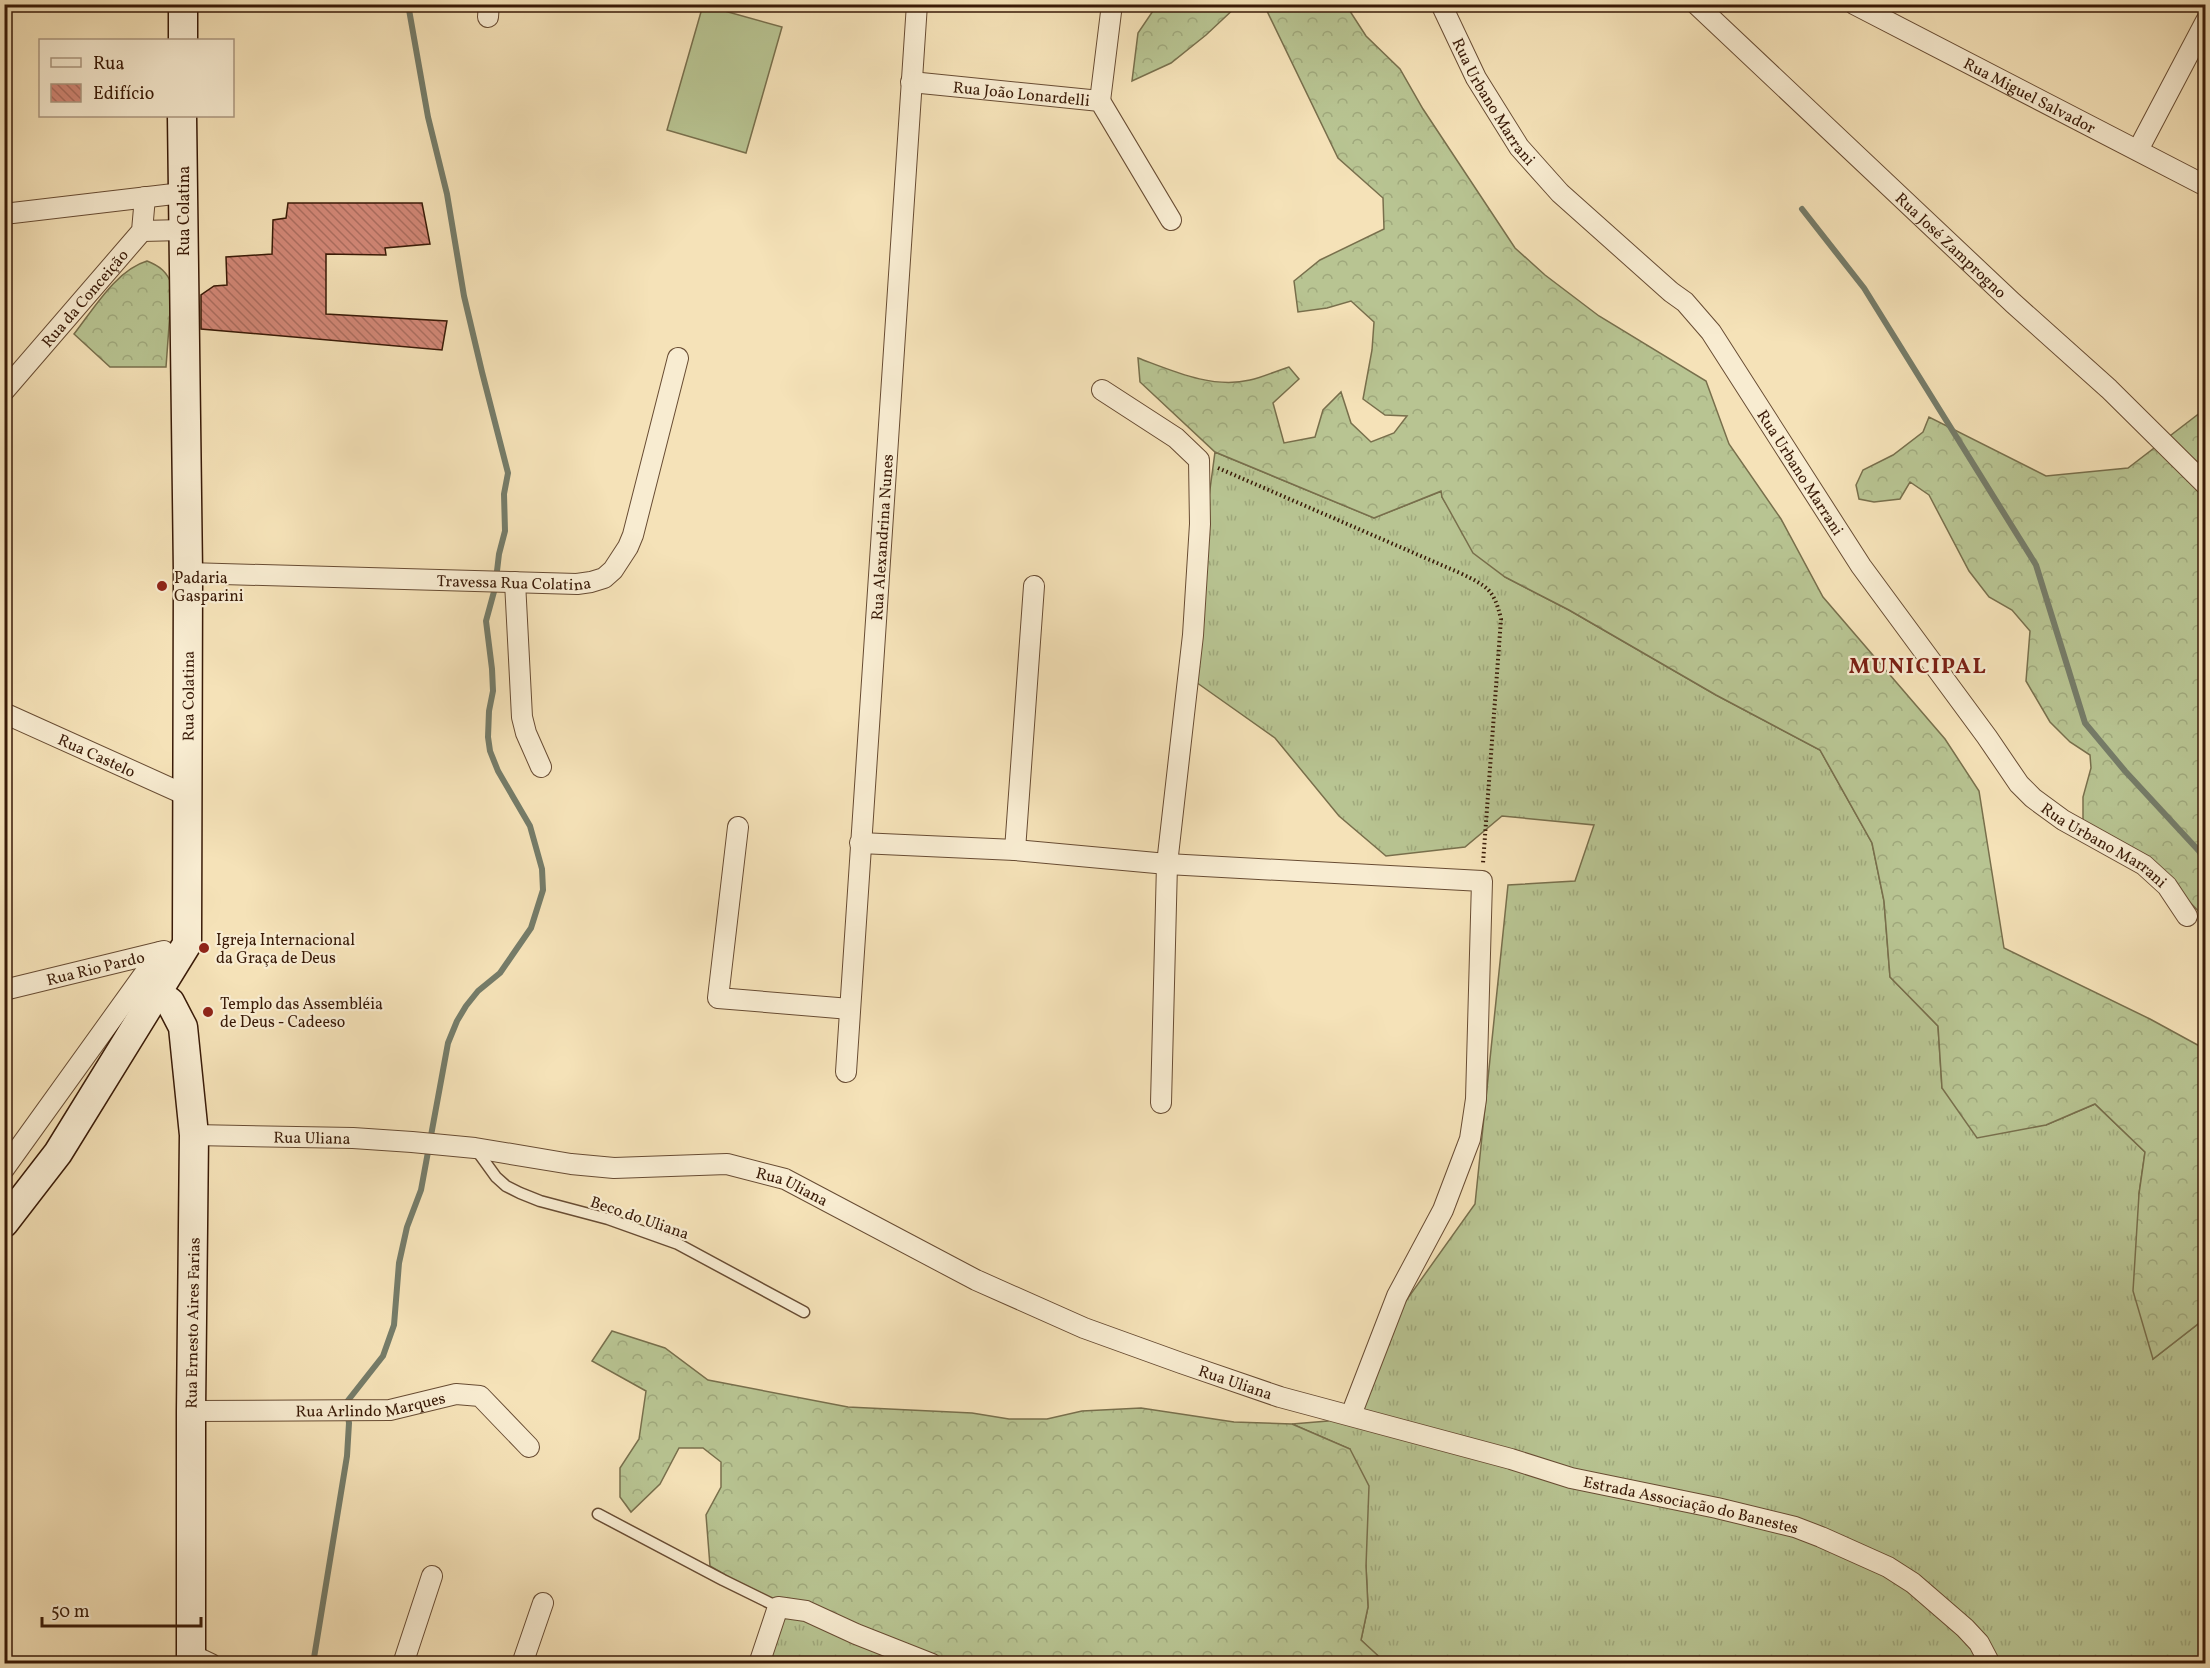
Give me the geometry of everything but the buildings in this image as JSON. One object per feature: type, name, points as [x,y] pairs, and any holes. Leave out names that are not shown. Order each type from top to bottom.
[{"type":"main road","points":[[183,4],[183,39]]},
{"type":"main road","name":"Rua Colatina","points":[[183,117],[182,193],[188,573],[187,944]]},
{"type":"main road","points":[[4,1224],[58,1153],[187,944]]},
{"type":"main road","name":"Rua Ernesto Aires Farias","points":[[157,993],[170,1002],[183,1027],[194,1135],[191,1411],[198,1661]]},
{"type":"street","name":"Rua Alexandrina Nunes","points":[[846,1072],[917,4]]},
{"type":"street","points":[[1100,101],[1112,4]]},
{"type":"street","name":"Rua Urbano Marrani","points":[[1441,4],[1476,78],[1520,147],[1560,193],[1685,302],[1711,332],[1861,566],[2019,783],[2033,798],[2063,820],[2144,865],[2167,886],[2187,916]]},
{"type":"street","name":"Rua José Zamprogno","points":[[1696,4],[2013,303],[2109,389],[2205,485]]},
{"type":"street","name":"Rua Miguel Salvador","points":[[1854,4],[1880,10],[2205,186]]},
{"type":"street","points":[[2138,150],[2205,21]]},
{"type":"street","name":"Rua João Lonardelli","points":[[911,81],[1100,101],[1171,220]]},
{"type":"street","points":[[4,214],[182,193]]},
{"type":"street","points":[[145,197],[142,231],[183,230]]},
{"type":"street","name":"Rua da Conceição","points":[[4,391],[142,231]]},
{"type":"street","name":"Travessa Rua Colatina","points":[[188,573],[500,582],[591,582],[604,578],[613,570],[633,535],[678,358]]},
{"type":"street","points":[[1101,390],[1176,438],[1199,460],[1200,524],[1193,635],[1167,864],[1161,1104]]},
{"type":"street","points":[[500,582],[522,717],[526,733],[541,767]]},
{"type":"street","points":[[1014,850],[1034,586]]},
{"type":"street","name":"Rua Castelo","points":[[4,713],[188,796]]},
{"type":"street","points":[[738,827],[718,998],[850,1009]]},
{"type":"street","points":[[860,843],[1014,850],[1167,864],[1482,881],[1476,1099],[1470,1139],[1443,1210],[1397,1296],[1351,1415]]},
{"type":"street","name":"Rua Rio Pardo","points":[[4,990],[187,944]]},
{"type":"street","points":[[4,1169],[160,952]]},
{"type":"street","name":"Rua Uliana","points":[[194,1135],[353,1138],[475,1148],[571,1164],[614,1168],[727,1164],[766,1173],[785,1179],[976,1280],[1084,1328],[1280,1397],[1351,1415]]},
{"type":"street","name":"Rua Arlindo Marques","points":[[191,1411],[390,1410],[456,1394],[480,1396],[529,1447]]},
{"type":"street","name":"Estrada Associação do Banestes","points":[[1351,1415],[1571,1478],[1699,1504],[1795,1527],[1821,1537],[1888,1567],[1913,1582],[1965,1628],[1979,1643],[1990,1664]]},
{"type":"street","points":[[403,1664],[432,1576]]},
{"type":"street","points":[[522,1664],[543,1603]]},
{"type":"street","points":[[759,1664],[778,1607],[806,1611],[856,1634],[932,1664]]},
{"type":"lane","name":"Beco do Uliana","points":[[475,1148],[496,1177],[520,1194],[608,1219],[678,1244],[804,1312]]},
{"type":"lane","points":[[598,1514],[778,1607]]},
{"type":"path","points":[[1199,460],[1460,573],[1481,583],[1496,598],[1501,619],[1482,881]]},
{"type":"green space","points":[[703,5],[782,27],[746,153],[667,130]]},
{"type":"green space","points":[[1157,5],[1238,5],[1171,63],[1132,81],[1138,33]]},
{"type":"green space","points":[[1248,5],[1346,5],[1366,36],[1400,69],[1423,109],[1515,248],[1545,275],[1599,316],[1706,381],[1729,444],[1781,519],[1823,597],[1945,739],[1979,791],[2004,948],[2150,1019],[2205,1049],[2205,1312],[2203,1320],[2153,1359],[2133,1291],[2139,1194],[2145,1152],[2095,1104],[2046,1125],[1977,1138],[1942,1088],[1938,1026],[1890,977],[1884,901],[1872,843],[1820,750],[1716,695],[1569,610],[1505,577],[1473,553],[1442,497],[1441,491],[1374,518],[1215,452],[1140,382],[1138,358],[1193,377],[1221,382],[1250,380],[1289,367],[1299,379],[1273,403],[1284,443],[1315,437],[1323,410],[1341,392],[1351,423],[1371,442],[1394,433],[1407,416],[1385,415],[1363,399],[1372,350],[1374,322],[1351,301],[1327,308],[1298,312],[1294,281],[1320,260],[1384,229],[1383,198],[1338,158],[1265,7]]},
{"type":"green space","points":[[147,261],[162,270],[172,285],[166,367],[110,367],[74,334],[115,282],[125,273]]},
{"type":"green space","points":[[2205,409],[2205,918],[2157,868],[2083,827],[2083,797],[2091,768],[2090,755],[2070,742],[2050,722],[2026,681],[2030,631],[2012,610],[1989,597],[1969,571],[1929,495],[1910,482],[1900,499],[1874,502],[1859,499],[1856,485],[1863,470],[1893,455],[1923,432],[1929,417],[2046,476],[2128,468]]},
{"type":"green space","points":[[1215,452],[1374,518],[1442,491],[1442,497],[1454,516],[1505,577],[1569,610],[1716,695],[1820,750],[1872,843],[1884,901],[1890,977],[1938,1026],[1942,1088],[2046,1125],[2095,1104],[2145,1152],[2139,1194],[2153,1359],[2203,1320],[2205,1312],[2205,1663],[1386,1664],[1361,1640],[1368,1607],[1366,1566],[1350,1449],[1292,1424],[1328,1421],[1351,1402],[1373,1347],[1475,1204],[1508,885],[1575,881],[1594,825],[1502,816],[1465,847],[1386,856],[1339,816],[1275,738],[1193,680],[1204,534]]},
{"type":"green space","points":[[612,1331],[665,1348],[708,1380],[848,1407],[972,1413],[1009,1419],[1047,1419],[1082,1411],[1141,1408],[1234,1422],[1292,1424],[1350,1449],[1369,1486],[1366,1566],[1368,1607],[1361,1640],[1386,1663],[938,1663],[768,1600],[710,1566],[706,1515],[721,1487],[721,1462],[703,1448],[679,1448],[660,1484],[631,1512],[620,1497],[620,1468],[639,1439],[646,1391],[592,1361]]},
{"type":"green space","points":[[768,1600],[938,1664],[764,1664],[770,1613]]},
{"type":"waterway","points":[[313,1664],[347,1456],[349,1423],[346,1403],[383,1356],[394,1325],[399,1263],[407,1227],[421,1190],[448,1043],[466,1006],[478,991],[500,973],[531,928],[543,890],[542,869],[530,826],[498,771],[490,751],[489,711],[493,691],[486,621],[495,588],[499,554],[505,531],[504,494],[508,473],[464,296],[447,194],[428,117],[408,4]]},
{"type":"waterway","points":[[1802,209],[1864,288],[2036,565],[2085,723],[2125,771],[2199,851],[2206,863]]},
{"type":"place","name":"Padaria Gasparini","points":[[162,586]]},
{"type":"place","name":"Igreja Internacional da Graça de Deus","points":[[204,948]]},
{"type":"place","name":"Templo das Assembléia de Deus - Cadeeso","points":[[208,1012]]},
{"type":"district","name":"MUNICIPAL","points":[[1918,665]]}]
